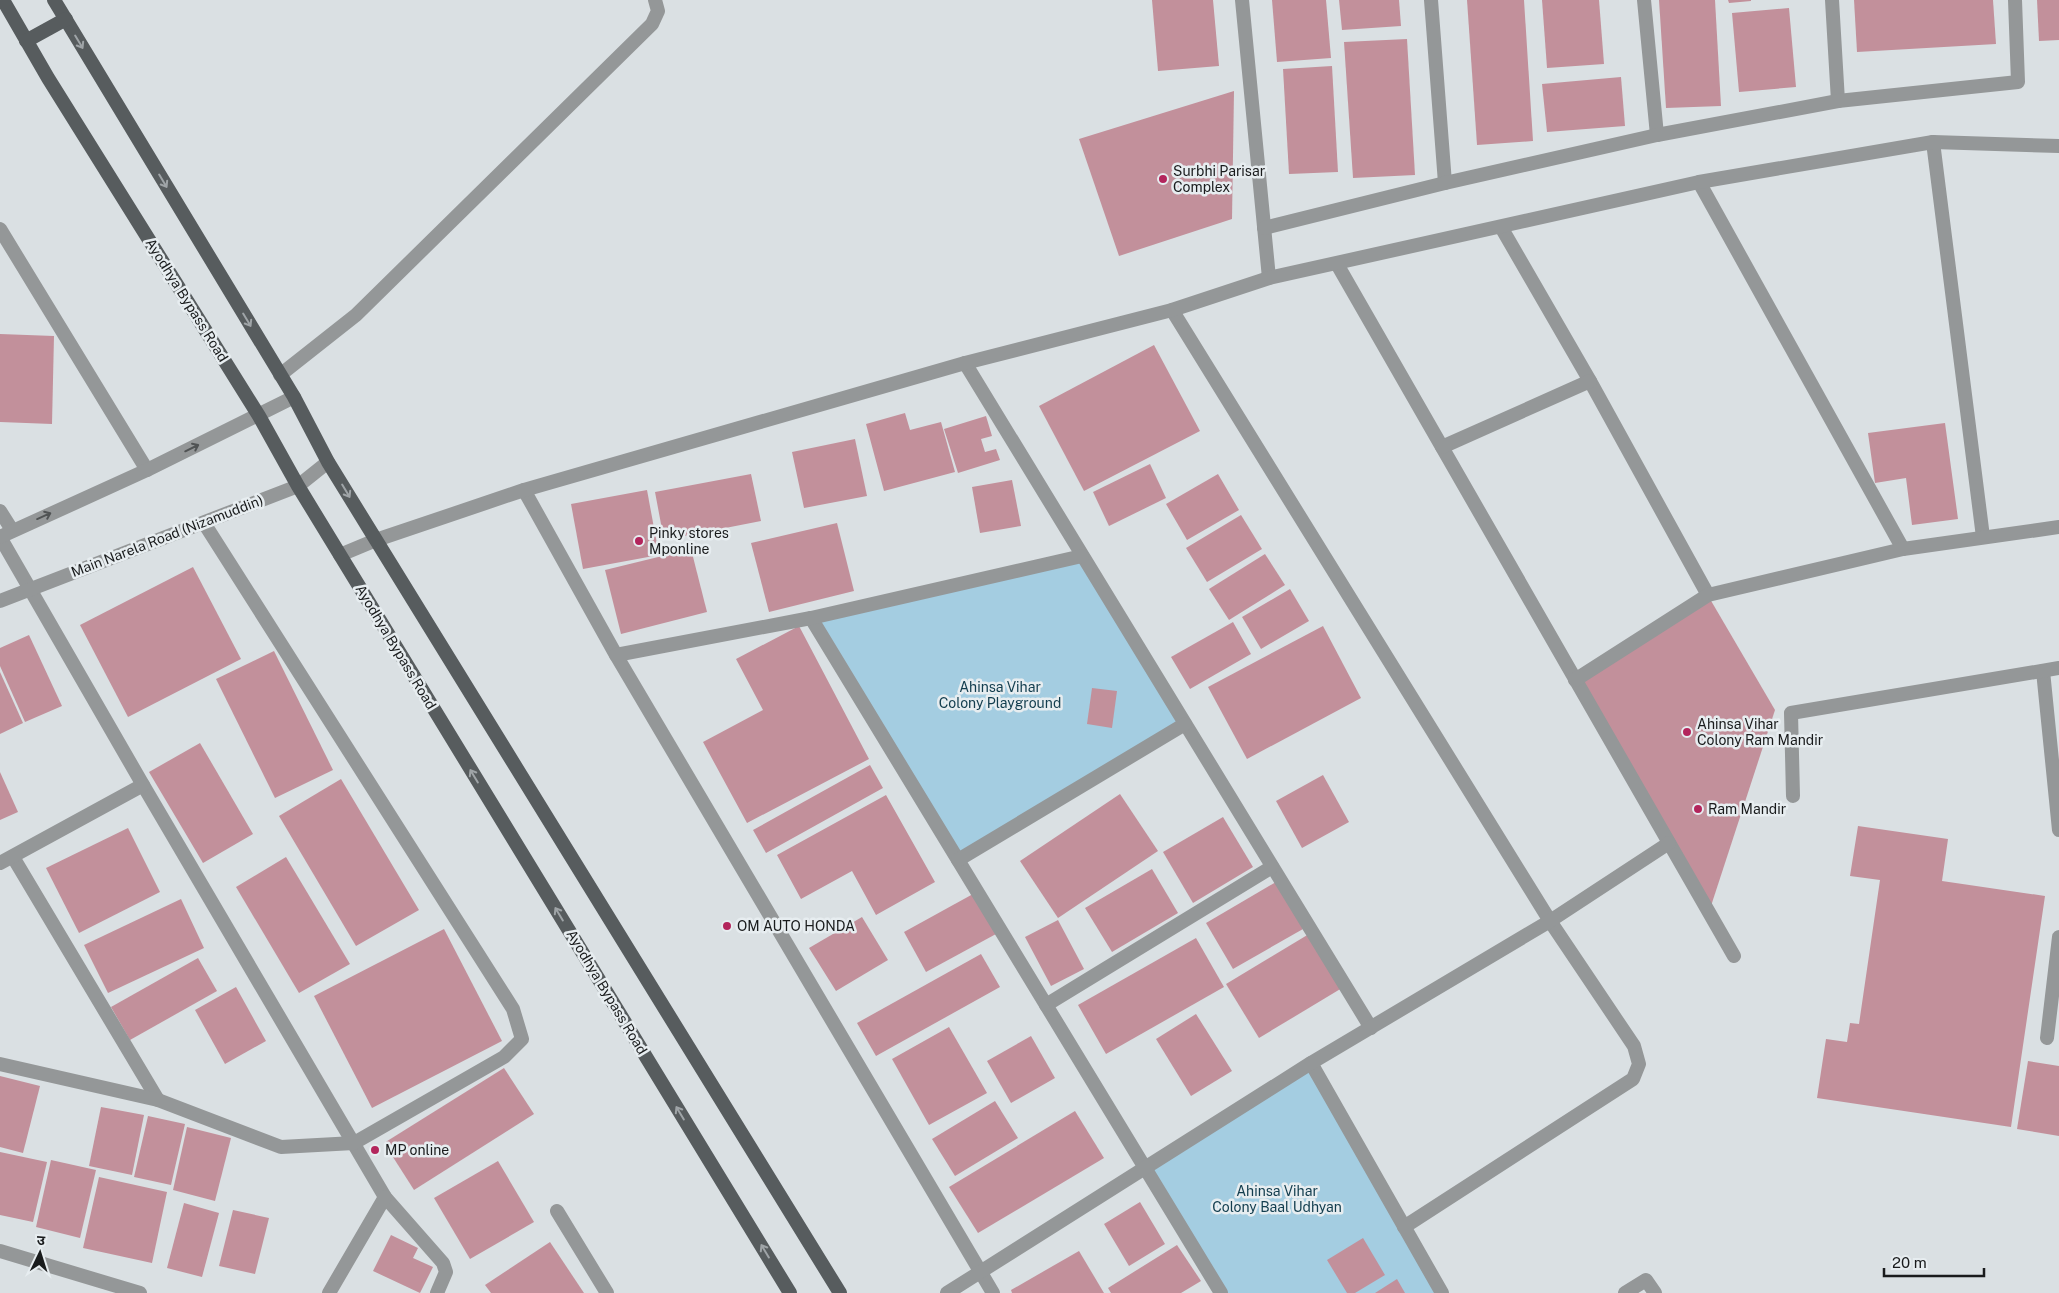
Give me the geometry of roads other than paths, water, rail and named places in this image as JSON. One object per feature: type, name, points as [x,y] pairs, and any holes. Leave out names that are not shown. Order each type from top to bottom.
[{"type":"main road","name":"Ayodhya Bypass Road","points":[[3,0],[26,42],[259,416],[298,486],[790,1293]]},
{"type":"main road","points":[[54,0],[294,397],[328,462],[840,1293]]},
{"type":"main road","points":[[26,42],[66,19]]},
{"type":"street","points":[[280,375],[356,315],[652,24],[658,11],[655,0]]},
{"type":"street","points":[[1242,0],[1268,278]]},
{"type":"street","points":[[1431,0],[1444,183]]},
{"type":"street","points":[[1644,0],[1657,135]]},
{"type":"street","points":[[1832,0],[1838,101]]},
{"type":"street","points":[[1264,228],[1444,183],[1657,135],[1838,101],[2018,82],[2014,0]]},
{"type":"street","points":[[1933,142],[1983,537]]},
{"type":"street","points":[[340,555],[376,540],[524,490],[965,363],[1172,310],[1268,278],[1699,182],[1933,142],[2059,146]]},
{"type":"street","points":[[1699,182],[1903,549]]},
{"type":"street","points":[[1501,227],[1590,381],[1708,595]]},
{"type":"street","points":[[0,229],[147,470]]},
{"type":"street","points":[[1337,264],[1734,956]]},
{"type":"street","points":[[1172,310],[1550,921],[1634,1046],[1639,1064],[1634,1080],[1404,1227]]},
{"type":"street","points":[[965,363],[1371,1028]]},
{"type":"street","points":[[1442,447],[1590,381]]},
{"type":"street","points":[[4,535],[147,470],[294,397]]},
{"type":"street","name":"Main Narela Road (Nizamuddin)","points":[[0,601],[298,486],[328,462]]},
{"type":"street","points":[[524,490],[616,655],[993,1293]]},
{"type":"street","points":[[0,511],[4,535],[30,589],[385,1197],[443,1263],[446,1272],[437,1293]]},
{"type":"street","points":[[0,1064],[158,1100],[280,1146],[354,1143],[504,1057],[522,1039],[513,1009],[204,523]]},
{"type":"street","points":[[1575,680],[1708,595],[1903,549],[2059,527]]},
{"type":"street","points":[[616,655],[811,618],[1082,556]]},
{"type":"street","points":[[811,618],[1221,1293]]},
{"type":"street","points":[[1793,796],[1791,713],[2059,668]]},
{"type":"street","points":[[2043,671],[2059,830]]},
{"type":"street","points":[[958,860],[1185,724]]},
{"type":"street","points":[[0,863],[143,785]]},
{"type":"street","points":[[947,1293],[1311,1063],[1550,921],[1670,843]]},
{"type":"street","points":[[13,857],[158,1100]]},
{"type":"street","points":[[1046,1005],[1272,867]]},
{"type":"street","points":[[2047,1038],[2059,937]]},
{"type":"street","points":[[1311,1063],[1442,1293]]},
{"type":"street","points":[[329,1293],[385,1197]]},
{"type":"street","points":[[557,1211],[607,1293]]},
{"type":"street","points":[[0,1251],[119,1290],[140,1293]]},
{"type":"street","points":[[1625,1293],[1646,1280],[1654,1293]]},
{"type":"place","name":"Surbhi Parisar Complex","points":[[1163,179]]},
{"type":"place","name":"Pinky stores Mponline","points":[[639,541]]},
{"type":"place","name":"Ahinsa Vihar Colony Ram Mandir","points":[[1687,732]]},
{"type":"place","name":"Ram Mandir","points":[[1698,809]]},
{"type":"place","name":"OM AUTO HONDA","points":[[727,926]]},
{"type":"place","name":"MP online","points":[[375,1150]]},
{"type":"park label","name":"Ahinsa Vihar Colony Playground","points":[[1000,696]]},
{"type":"park label","name":"Ahinsa Vihar Colony Baal Udhyan","points":[[1277,1200]]}]
